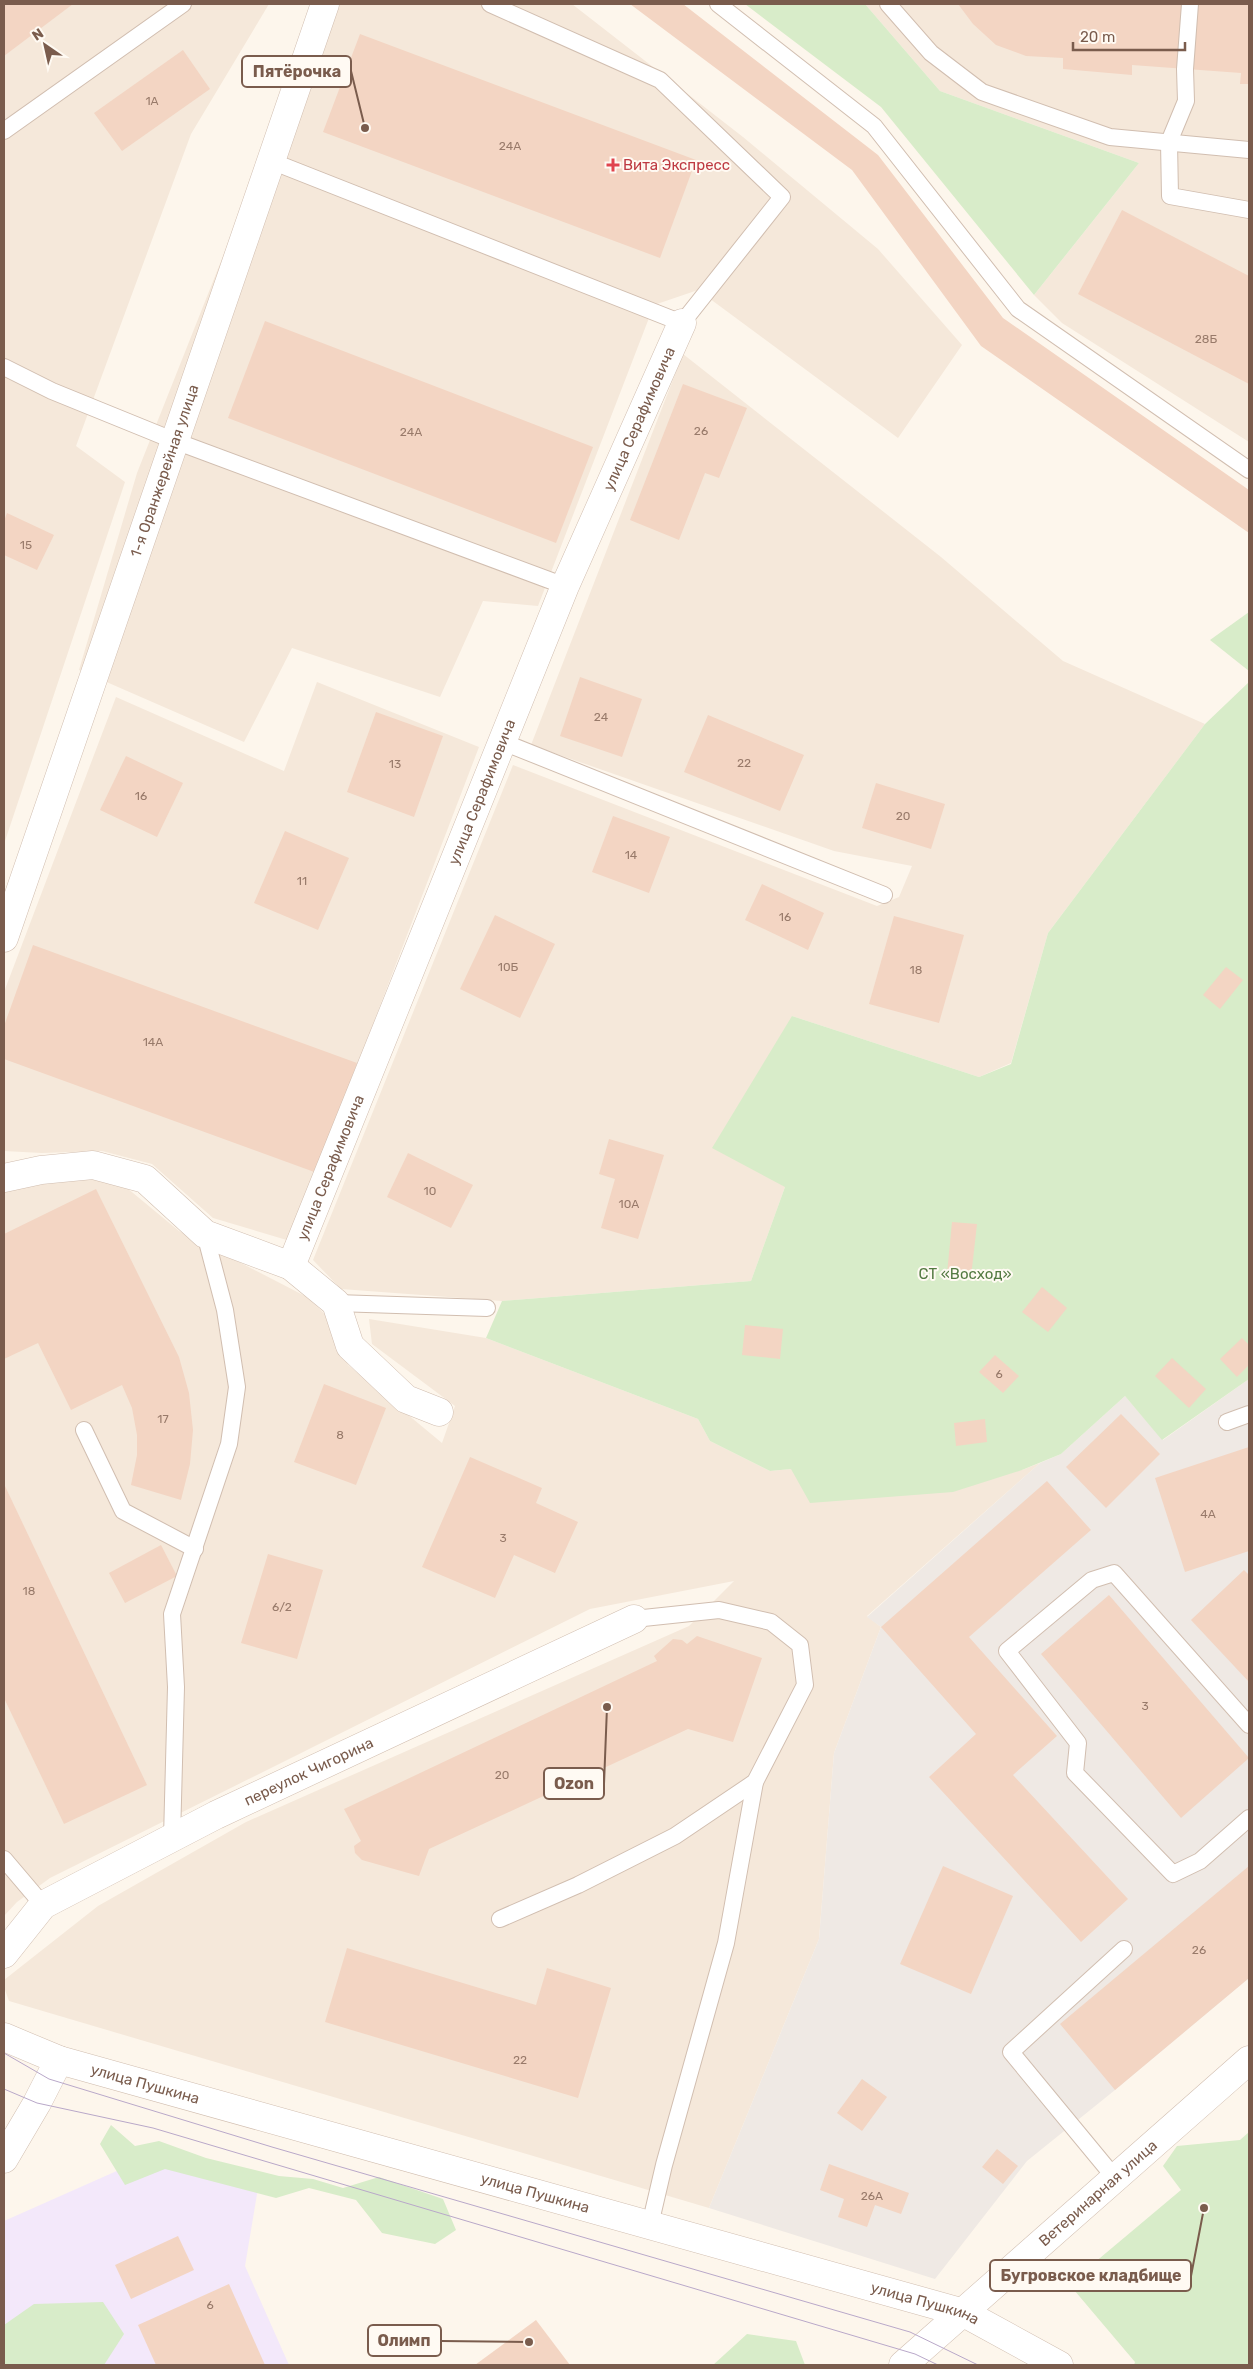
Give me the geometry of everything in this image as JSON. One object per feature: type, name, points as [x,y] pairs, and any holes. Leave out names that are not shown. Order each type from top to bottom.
[{"type":"street","name":"1-я Оранжерейная улица","points":[[4,938],[325,4]]},
{"type":"street","name":"улица Серафимовича","points":[[291,1266],[503,742],[564,586],[682,323]]},
{"type":"street","points":[[4,1178],[42,1170],[93,1165],[145,1179],[205,1234],[291,1266],[336,1303],[350,1346],[406,1399],[438,1412]]},
{"type":"street","name":"переулок Чигорина","points":[[4,1954],[43,1905],[216,1815],[634,1619]]},
{"type":"street","name":"улица Пушкина","points":[[4,2037],[59,2060],[964,2313],[1059,2365]]},
{"type":"street","points":[[4,2159],[37,2103],[59,2060]]},
{"type":"street","name":"Ветеринарная улица","points":[[903,2365],[1249,2060]]},
{"type":"lane","points":[[4,131],[183,4]]},
{"type":"lane","points":[[271,161],[682,323],[782,197],[660,80],[490,4]]},
{"type":"lane","points":[[718,4],[874,126],[1018,309],[1249,470]]},
{"type":"lane","points":[[888,4],[931,53],[982,92],[1110,136],[1249,150]]},
{"type":"lane","points":[[1190,4],[1185,68],[1186,101],[1169,142],[1170,196],[1249,210]]},
{"type":"lane","points":[[4,367],[52,391],[175,441],[564,586]]},
{"type":"lane","points":[[503,742],[884,896]]},
{"type":"lane","points":[[172,1838],[176,1687],[172,1614],[229,1444],[237,1388],[225,1310],[205,1234]]},
{"type":"lane","points":[[336,1303],[488,1308]]},
{"type":"lane","points":[[1227,1422],[1249,1414]]},
{"type":"lane","points":[[84,1430],[123,1511],[195,1549]]},
{"type":"lane","points":[[1249,1725],[1114,1573],[1092,1580],[1007,1651],[1078,1743],[1075,1774],[1173,1874],[1200,1860],[1249,1818]]},
{"type":"lane","points":[[634,1619],[719,1610],[771,1622],[800,1645],[806,1685],[755,1782],[726,1943],[664,2165],[650,2225]]},
{"type":"lane","points":[[500,1919],[578,1885],[676,1836],[755,1782]]},
{"type":"lane","points":[[4,1859],[43,1905]]},
{"type":"lane","points":[[1114,2178],[1011,2052],[1124,1950]]},
{"type":"shaded area","points":[[4,4],[269,4],[191,134],[76,446],[125,482],[4,844]]},
{"type":"shaded area","points":[[323,4],[572,4],[743,137],[878,249],[962,345],[898,438],[698,290],[654,305],[538,606],[483,601],[440,697],[292,648],[244,742],[79,670],[137,473]]},
{"type":"shaded area","points":[[865,4],[1249,4],[1249,442],[1062,323],[1034,295],[1139,163],[940,91]]},
{"type":"shaded area","points":[[683,354],[941,557],[1063,661],[1205,724],[1048,933],[1011,1063],[979,1077],[792,1016],[785,1187],[751,1281],[502,1301],[341,1289],[313,1260],[513,765],[877,906],[899,897],[912,866],[834,851],[531,745]]},
{"type":"shaded area","points":[[317,682],[479,747],[290,1241],[213,1218],[152,1164],[102,1151],[42,1153],[4,1151],[4,992],[116,697],[284,771]]},
{"type":"shaded area","points":[[92,1176],[127,1188],[179,1231],[307,1297],[329,1318],[348,1365],[442,1443],[455,1406],[372,1344],[369,1319],[486,1338],[698,1419],[710,1441],[770,1471],[791,1469],[1022,1470],[1040,1463],[867,1616],[881,1627],[834,1753],[819,1939],[709,2208],[9,2001],[4,1987],[4,1980],[98,1906],[246,1822],[689,1626],[734,1581],[590,1609],[50,1878],[17,1902],[4,1916],[4,1190],[37,1181]]},
{"type":"shaded area","points":[[1249,1379],[1249,1655],[1236,1667],[1249,1682],[1249,1978],[1027,2161],[935,2279],[709,2208],[819,1939],[834,1753],[881,1627],[867,1617],[1040,1463],[1061,1454],[1125,1396],[1163,1440]]},
{"type":"shaded area","points":[[146,2158],[259,2182],[245,2266],[289,2365],[4,2365],[4,2221]]},
{"type":"green space","points":[[745,4],[865,4],[940,91],[1139,163],[1034,295],[881,107]]},
{"type":"green space","points":[[1249,612],[1249,671],[1210,640]]},
{"type":"green space","name":"СТ «Восход»","points":[[1249,682],[1249,1379],[1162,1440],[1125,1396],[1061,1454],[1022,1470],[953,1492],[810,1503],[791,1469],[770,1471],[710,1441],[698,1419],[486,1338],[502,1301],[751,1281],[785,1187],[712,1148],[792,1016],[979,1077],[1011,1064],[1048,933],[1205,724]]},
{"type":"green space","points":[[111,2125],[135,2146],[159,2141],[206,2158],[279,2176],[313,2179],[343,2188],[379,2177],[443,2199],[456,2230],[435,2244],[382,2233],[356,2200],[309,2188],[276,2198],[165,2169],[125,2185],[100,2144]]},
{"type":"green space","points":[[1249,2132],[1249,2365],[1134,2365],[1135,2362],[1069,2284],[1181,2190],[1163,2166],[1177,2146],[1240,2140]]},
{"type":"green space","points":[[103,2302],[124,2334],[104,2365],[4,2365],[4,2325],[34,2304]]},
{"type":"green space","points":[[747,2334],[796,2341],[805,2365],[713,2365]]},
{"type":"building","points":[[4,4],[73,4],[4,56]]},
{"type":"building","points":[[630,4],[683,4],[878,155],[1003,318],[1249,490],[1249,533],[981,346],[852,170]]},
{"type":"building","points":[[958,4],[1249,4],[1249,84],[1240,84],[1241,73],[1132,65],[1132,75],[1063,69],[1063,58],[1026,56],[996,45],[973,24]]},
{"type":"building","points":[[360,34],[696,160],[660,258],[323,132]]},
{"type":"building","points":[[183,50],[210,89],[122,151],[94,113]]},
{"type":"building","points":[[1122,210],[1249,276],[1249,384],[1078,294]]},
{"type":"building","points":[[265,321],[593,447],[556,543],[228,418]]},
{"type":"building","points":[[683,384],[747,408],[719,478],[705,473],[679,540],[630,520]]},
{"type":"building","points":[[7,513],[54,535],[37,570],[4,555],[4,521]]},
{"type":"building","points":[[580,677],[642,699],[622,757],[560,736]]},
{"type":"building","points":[[376,712],[443,736],[414,817],[347,792]]},
{"type":"building","points":[[708,715],[804,755],[780,811],[684,772]]},
{"type":"building","points":[[126,756],[183,783],[157,837],[100,810]]},
{"type":"building","points":[[876,783],[945,804],[931,849],[862,828]]},
{"type":"building","points":[[613,816],[670,837],[649,893],[592,872]]},
{"type":"building","points":[[285,831],[349,858],[318,930],[254,903]]},
{"type":"building","points":[[762,884],[824,913],[808,950],[745,920]]},
{"type":"building","points":[[495,915],[555,944],[520,1018],[460,989]]},
{"type":"building","points":[[894,916],[964,935],[939,1023],[869,1004]]},
{"type":"building","points":[[33,945],[357,1063],[317,1173],[4,1059],[4,1026]]},
{"type":"building","points":[[1226,967],[1243,980],[1220,1009],[1203,995]]},
{"type":"building","points":[[609,1139],[664,1155],[638,1239],[601,1228],[615,1179],[599,1174]]},
{"type":"building","points":[[408,1153],[473,1185],[451,1228],[387,1197]]},
{"type":"building","points":[[96,1189],[179,1357],[189,1393],[193,1430],[190,1464],[181,1500],[131,1485],[137,1455],[137,1435],[132,1408],[122,1385],[71,1410],[38,1343],[4,1359],[4,1234]]},
{"type":"building","points":[[952,1222],[977,1224],[971,1277],[947,1274]]},
{"type":"building","points":[[1042,1287],[1067,1308],[1048,1332],[1022,1312]]},
{"type":"building","points":[[745,1325],[783,1329],[780,1359],[742,1355]]},
{"type":"building","points":[[1242,1338],[1249,1345],[1249,1365],[1237,1377],[1220,1359]]},
{"type":"building","points":[[995,1355],[1019,1376],[1003,1393],[979,1372]]},
{"type":"building","points":[[1172,1358],[1206,1389],[1189,1408],[1155,1376]]},
{"type":"building","points":[[324,1384],[386,1408],[356,1485],[294,1462]]},
{"type":"building","points":[[1121,1414],[1160,1454],[1106,1508],[1066,1467]]},
{"type":"building","points":[[985,1419],[987,1442],[956,1446],[954,1423]]},
{"type":"building","points":[[1249,1447],[1249,1551],[1185,1572],[1155,1478]]},
{"type":"building","points":[[470,1457],[542,1488],[536,1503],[578,1522],[555,1573],[514,1555],[495,1598],[422,1567]]},
{"type":"building","points":[[1047,1481],[1091,1530],[969,1637],[1057,1736],[1013,1775],[1128,1899],[1081,1942],[929,1777],[976,1734],[881,1627]]},
{"type":"building","points":[[4,1484],[147,1785],[64,1824],[4,1698]]},
{"type":"building","points":[[161,1545],[177,1576],[125,1603],[109,1573]]},
{"type":"building","points":[[268,1554],[323,1570],[297,1659],[241,1643]]},
{"type":"building","points":[[1244,1570],[1249,1575],[1249,1682],[1191,1620]]},
{"type":"building","points":[[1109,1595],[1249,1758],[1181,1818],[1041,1654]]},
{"type":"building","points":[[697,1636],[762,1658],[733,1742],[688,1729],[429,1849],[419,1876],[362,1860],[355,1853],[354,1846],[361,1841],[344,1809],[657,1661],[654,1656],[673,1639],[682,1640],[687,1644]]},
{"type":"building","points":[[943,1866],[1013,1896],[971,1994],[900,1964]]},
{"type":"building","points":[[1249,1866],[1249,1978],[1115,2090],[1060,2024]]},
{"type":"building","points":[[347,1948],[536,2005],[547,1968],[611,1988],[578,2098],[325,2022]]},
{"type":"building","points":[[862,2079],[887,2097],[862,2131],[837,2113]]},
{"type":"building","points":[[997,2149],[1018,2166],[1003,2184],[982,2167]]},
{"type":"building","points":[[829,2164],[909,2193],[901,2214],[875,2205],[867,2227],[838,2217],[844,2199],[820,2190]]},
{"type":"building","points":[[178,2236],[194,2270],[131,2299],[115,2265]]},
{"type":"building","points":[[229,2284],[265,2365],[156,2365],[138,2325]]},
{"type":"building","points":[[536,2320],[570,2365],[475,2365]]},
{"type":"tram line","points":[[4,2053],[49,2079],[272,2147],[910,2332],[978,2365]]},
{"type":"tram line","points":[[4,2089],[37,2103],[153,2128],[915,2354],[938,2365]]},
{"type":"place","name":"Пятёрочка","points":[[365,128]]},
{"type":"place","name":"Вита Экспресс","points":[[613,165]]},
{"type":"place","name":"Ozon","points":[[607,1707]]},
{"type":"place","name":"Бугровское кладбище","points":[[1204,2208]]},
{"type":"place","name":"Олимп","points":[[529,2342]]}]
